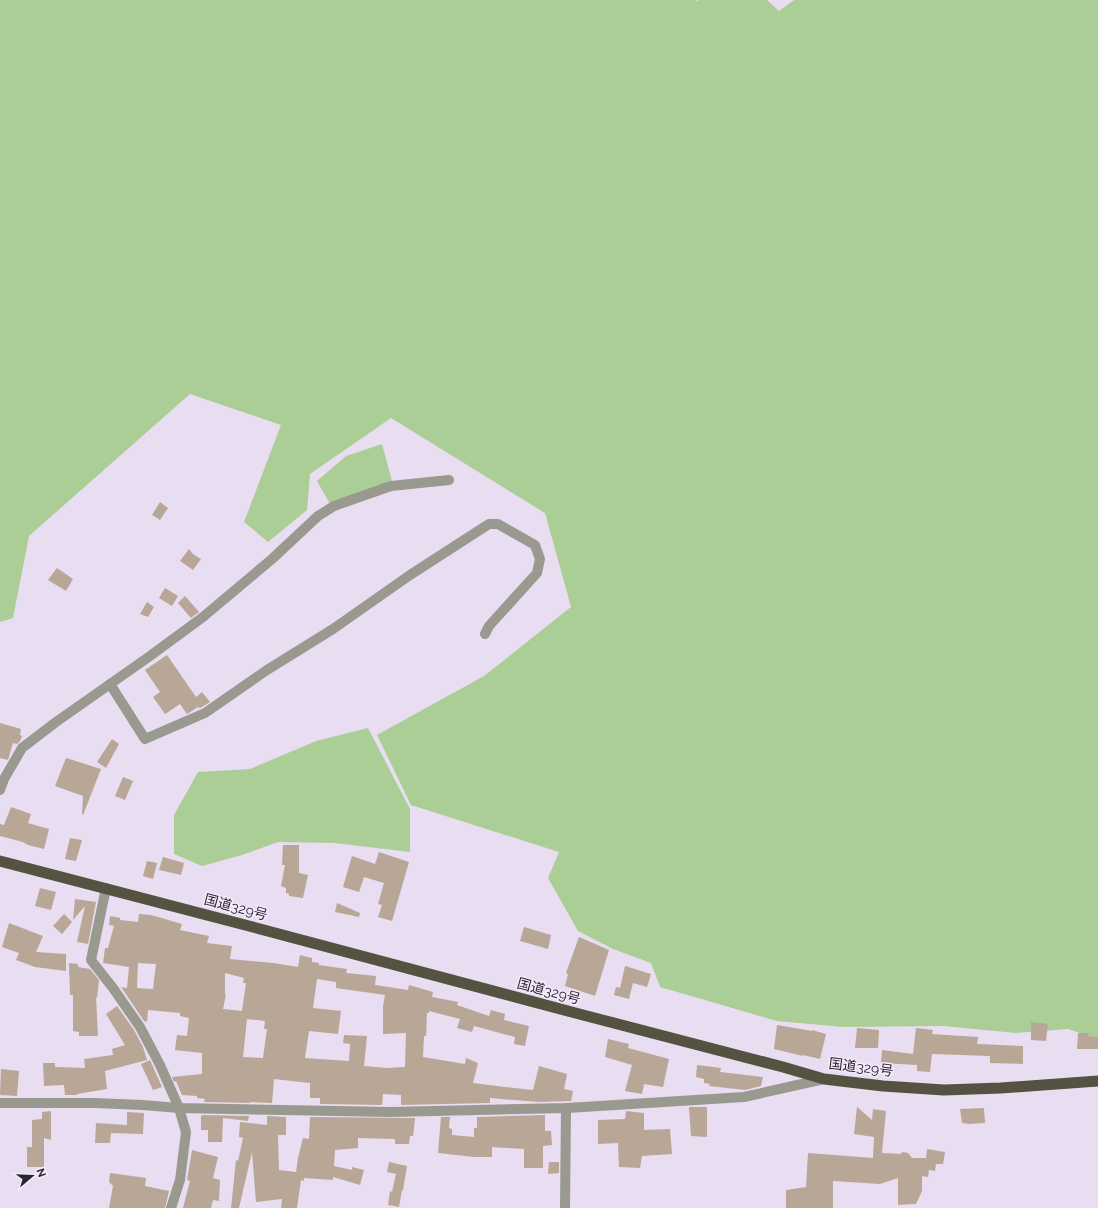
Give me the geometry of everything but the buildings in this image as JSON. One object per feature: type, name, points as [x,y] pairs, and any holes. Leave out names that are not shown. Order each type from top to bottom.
[{"type":"highway","name":"国道329号","points":[[0,861],[824,1079],[883,1086],[944,1090],[1001,1088],[1098,1081]]},
{"type":"street","points":[[0,790],[4,779],[22,748],[203,617],[272,558],[318,516],[334,506],[391,486],[449,480]]},
{"type":"street","points":[[110,684],[145,739],[205,713],[267,670],[333,629],[410,575],[489,524],[498,524],[535,545],[540,559],[537,573],[489,626],[485,634]]},
{"type":"street","points":[[106,888],[90,960],[113,988],[140,1027],[160,1065],[179,1108],[186,1132],[180,1180],[170,1208]]},
{"type":"street","points":[[0,1103],[95,1103],[179,1108],[390,1112],[566,1108],[744,1097],[824,1079]]},
{"type":"street","points":[[565,1208],[566,1108]]},
{"type":"green space","points":[[0,0],[767,0],[779,11],[794,0],[1098,0],[1098,1039],[1068,1029],[1016,1033],[943,1026],[843,1027],[777,1021],[660,987],[651,963],[613,949],[578,931],[548,878],[559,852],[411,805],[377,735],[484,676],[571,607],[545,513],[391,418],[310,474],[307,510],[268,542],[244,522],[281,425],[190,394],[29,536],[13,618],[0,622]]},
{"type":"green space","points":[[382,444],[392,481],[330,504],[317,481],[346,456]]},
{"type":"green space","points":[[368,728],[410,809],[410,852],[335,843],[278,842],[242,855],[202,866],[174,854],[174,815],[198,772],[250,769],[316,741]]}]
